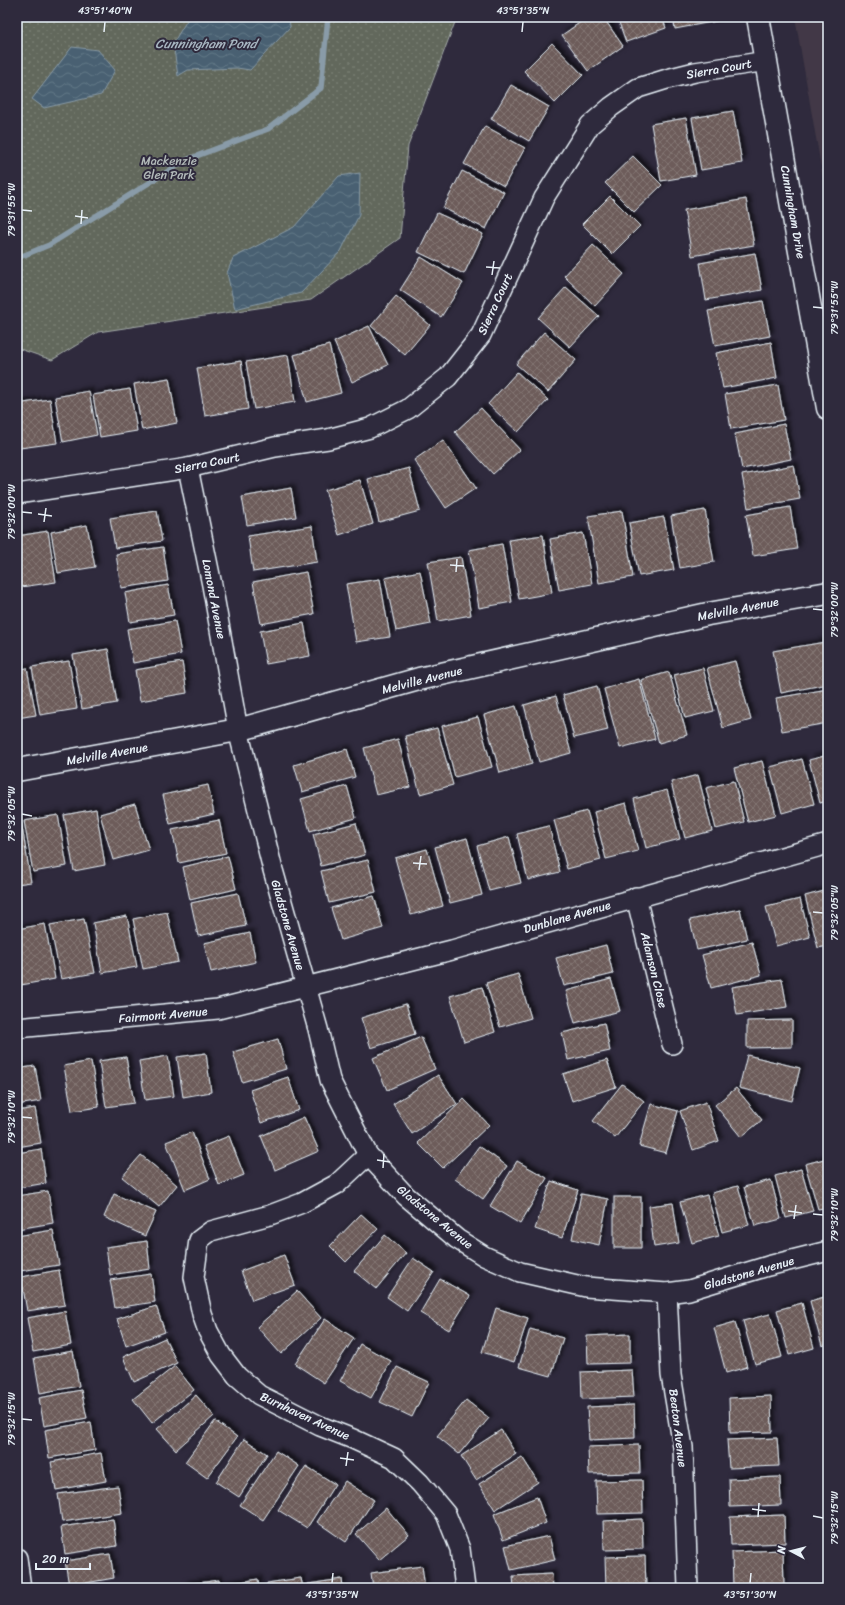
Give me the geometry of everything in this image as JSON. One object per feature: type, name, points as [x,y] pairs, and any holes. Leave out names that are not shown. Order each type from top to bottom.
[{"type":"street","name":"Cunningham Drive","points":[[758,17],[767,60],[795,228],[828,408]]},
{"type":"street","name":"Sierra Court","points":[[17,494],[188,468],[275,447],[328,439],[370,428],[408,409],[448,377],[481,335],[544,198],[590,125],[611,106],[638,88],[695,72],[767,60]]},
{"type":"street","name":"Lomond Avenue","points":[[188,468],[212,585],[238,730]]},
{"type":"street","name":"Melville Avenue","points":[[17,770],[238,730],[419,680],[708,614],[828,593]]},
{"type":"street","name":"Gladstone Avenue","points":[[238,730],[273,870],[318,1029],[330,1080],[368,1155],[406,1196],[457,1239],[484,1256],[520,1272],[586,1287],[667,1293],[689,1290],[768,1266],[828,1252]]},
{"type":"street","name":"Dunblane Avenue","points":[[305,986],[452,950],[828,844]]},
{"type":"street","name":"Adamson Close","points":[[636,897],[672,1044]]},
{"type":"street","name":"Fairmont Avenue","points":[[17,1028],[218,1009],[305,986]]},
{"type":"street","name":"Burnhaven Avenue","points":[[368,1155],[337,1184],[302,1203],[270,1215],[211,1231],[199,1240],[194,1278],[197,1294],[208,1331],[221,1355],[237,1376],[258,1395],[320,1426],[394,1458],[420,1483],[446,1514],[460,1548],[465,1588]]},
{"type":"street","name":"Beaton Avenue","points":[[667,1293],[672,1375],[683,1447],[688,1588]]},
{"type":"street","points":[[17,1558],[21,1588]]},
{"type":"shaded area","points":[[795,17],[828,17],[828,207]]},
{"type":"green space","name":"Mackenzie Glen Park","points":[[17,17],[457,17],[408,146],[400,238],[311,300],[98,332],[52,360],[17,348]]},
{"type":"water","name":"Cunningham Pond","points":[[189,17],[289,17],[290,27],[250,70],[237,68],[188,70],[178,76],[173,43]]},
{"type":"water","points":[[72,47],[98,50],[115,70],[101,95],[44,108],[32,99]]},
{"type":"water","points":[[360,173],[359,215],[341,251],[301,293],[235,309],[227,273],[233,258],[294,227],[339,176]]},
{"type":"building","points":[[588,17],[603,17],[623,46],[588,71],[562,35]]},
{"type":"building","points":[[617,17],[662,17],[666,28],[626,42]]},
{"type":"building","points":[[673,17],[716,17],[717,21],[675,29]]},
{"type":"building","points":[[552,43],[583,75],[555,103],[524,71]]},
{"type":"building","points":[[511,85],[549,107],[529,141],[491,119]]},
{"type":"building","points":[[733,111],[742,163],[701,170],[692,118]]},
{"type":"building","points":[[686,118],[696,175],[661,181],[651,124]]},
{"type":"building","points":[[485,126],[525,148],[504,186],[464,164]]},
{"type":"building","points":[[633,156],[662,185],[634,212],[605,183]]},
{"type":"building","points":[[462,171],[504,192],[486,229],[443,208]]},
{"type":"building","points":[[610,196],[640,226],[612,254],[582,224]]},
{"type":"building","points":[[746,199],[754,245],[692,256],[684,210]]},
{"type":"building","points":[[437,213],[483,234],[464,274],[418,252]]},
{"type":"building","points":[[593,245],[624,274],[595,306],[564,276]]},
{"type":"building","points":[[755,253],[762,290],[706,300],[700,263]]},
{"type":"building","points":[[421,257],[463,283],[441,317],[400,290]]},
{"type":"building","points":[[566,287],[599,316],[570,347],[538,318]]},
{"type":"building","points":[[396,296],[430,325],[405,355],[371,326]]},
{"type":"building","points":[[763,301],[770,336],[715,346],[708,311]]},
{"type":"building","points":[[369,326],[388,365],[352,382],[334,342]]},
{"type":"building","points":[[544,332],[576,360],[548,392],[516,364]]},
{"type":"building","points":[[771,342],[777,378],[723,388],[716,353]]},
{"type":"building","points":[[329,345],[341,393],[307,402],[294,355]]},
{"type":"building","points":[[288,355],[295,402],[254,409],[246,362]]},
{"type":"building","points":[[241,361],[248,409],[205,416],[197,368]]},
{"type":"building","points":[[517,372],[548,400],[518,432],[488,404]]},
{"type":"building","points":[[169,378],[177,423],[142,430],[134,384]]},
{"type":"building","points":[[778,385],[784,420],[731,429],[725,394]]},
{"type":"building","points":[[130,389],[137,431],[100,437],[93,395]]},
{"type":"building","points":[[89,391],[97,435],[63,442],[55,397]]},
{"type":"building","points":[[50,399],[57,443],[20,448],[17,429],[17,404]]},
{"type":"building","points":[[481,408],[520,450],[493,474],[455,432]]},
{"type":"building","points":[[784,424],[791,459],[742,469],[735,434]]},
{"type":"building","points":[[443,440],[476,488],[446,508],[414,460]]},
{"type":"building","points":[[794,465],[800,499],[748,508],[742,475]]},
{"type":"building","points":[[409,468],[420,511],[379,522],[368,479]]},
{"type":"building","points":[[360,480],[373,524],[339,535],[325,490]]},
{"type":"building","points":[[291,488],[296,517],[247,525],[242,497]]},
{"type":"building","points":[[790,507],[797,549],[753,556],[746,515]]},
{"type":"building","points":[[705,510],[714,562],[680,568],[671,516]]},
{"type":"building","points":[[157,511],[162,541],[115,548],[110,518]]},
{"type":"building","points":[[622,511],[633,577],[599,583],[588,516]]},
{"type":"building","points":[[664,517],[674,570],[639,576],[629,523]]},
{"type":"building","points":[[87,525],[95,567],[58,573],[51,532]]},
{"type":"building","points":[[312,526],[317,562],[253,572],[248,536]]},
{"type":"building","points":[[48,531],[56,582],[21,587],[17,558],[17,536]]},
{"type":"building","points":[[583,533],[592,584],[559,590],[550,539]]},
{"type":"building","points":[[543,535],[552,593],[519,599],[509,540]]},
{"type":"building","points":[[502,544],[512,602],[479,608],[469,550]]},
{"type":"building","points":[[163,547],[168,581],[121,588],[116,554]]},
{"type":"building","points":[[461,557],[471,615],[438,621],[428,562]]},
{"type":"building","points":[[420,571],[431,624],[396,631],[385,578]]},
{"type":"building","points":[[306,572],[314,614],[261,624],[253,582]]},
{"type":"building","points":[[380,579],[390,637],[356,642],[346,584]]},
{"type":"building","points":[[168,585],[174,615],[130,622],[125,593]]},
{"type":"building","points":[[175,621],[181,654],[133,663],[127,629]]},
{"type":"building","points":[[304,623],[310,656],[266,664],[260,631]]},
{"type":"building","points":[[825,642],[828,659],[828,684],[781,693],[773,651]]},
{"type":"building","points":[[108,649],[117,703],[82,709],[73,655]]},
{"type":"building","points":[[69,661],[77,709],[40,715],[32,667]]},
{"type":"building","points":[[735,661],[751,720],[723,728],[707,668]]},
{"type":"building","points":[[182,662],[187,693],[140,701],[135,670]]},
{"type":"building","points":[[27,668],[36,715],[17,718],[17,670]]},
{"type":"building","points":[[703,668],[714,711],[685,718],[674,675]]},
{"type":"building","points":[[669,672],[687,735],[659,743],[641,680]]},
{"type":"building","points":[[639,679],[655,739],[620,748],[604,689]]},
{"type":"building","points":[[597,686],[608,730],[574,738],[563,695]]},
{"type":"building","points":[[828,689],[828,723],[782,731],[776,698]]},
{"type":"building","points":[[556,696],[571,753],[539,762],[524,705]]},
{"type":"building","points":[[516,706],[532,764],[500,773],[484,715]]},
{"type":"building","points":[[478,717],[492,767],[455,777],[442,726]]},
{"type":"building","points":[[437,728],[453,785],[420,794],[405,736]]},
{"type":"building","points":[[398,739],[410,787],[376,795],[364,748]]},
{"type":"building","points":[[347,749],[355,777],[302,792],[294,765]]},
{"type":"building","points":[[828,755],[828,801],[820,803],[809,760]]},
{"type":"building","points":[[802,759],[814,804],[782,813],[770,767]]},
{"type":"building","points":[[762,761],[776,815],[748,822],[734,768]]},
{"type":"building","points":[[698,775],[712,831],[685,838],[671,782]]},
{"type":"building","points":[[734,781],[744,822],[716,829],[706,788]]},
{"type":"building","points":[[208,785],[214,814],[170,824],[163,795]]},
{"type":"building","points":[[347,786],[356,818],[310,831],[301,799]]},
{"type":"building","points":[[667,790],[680,839],[646,848],[634,799]]},
{"type":"building","points":[[626,803],[638,851],[606,859],[594,812]]},
{"type":"building","points":[[135,804],[149,850],[113,860],[100,814]]},
{"type":"building","points":[[96,809],[105,865],[74,871],[64,815]]},
{"type":"building","points":[[587,811],[601,860],[567,869],[554,820]]},
{"type":"building","points":[[58,815],[67,866],[33,872],[24,821]]},
{"type":"building","points":[[21,820],[31,882],[17,884],[17,821]]},
{"type":"building","points":[[219,820],[226,853],[179,863],[172,830]]},
{"type":"building","points":[[356,823],[365,855],[321,866],[313,834]]},
{"type":"building","points":[[549,826],[560,872],[528,880],[517,834]]},
{"type":"building","points":[[509,837],[521,883],[489,891],[477,846]]},
{"type":"building","points":[[467,838],[482,895],[450,903],[435,847]]},
{"type":"building","points":[[427,849],[443,906],[411,915],[395,858]]},
{"type":"building","points":[[228,856],[236,889],[190,900],[183,867]]},
{"type":"building","points":[[368,860],[376,892],[329,903],[321,871]]},
{"type":"building","points":[[828,890],[828,946],[818,948],[805,896]]},
{"type":"building","points":[[238,893],[246,926],[198,936],[191,903]]},
{"type":"building","points":[[374,896],[383,928],[341,940],[331,908]]},
{"type":"building","points":[[800,899],[810,937],[776,946],[766,907]]},
{"type":"building","points":[[740,909],[747,939],[697,950],[690,920]]},
{"type":"building","points":[[167,912],[178,962],[143,969],[133,919]]},
{"type":"building","points":[[127,916],[137,967],[102,973],[93,923]]},
{"type":"building","points":[[84,919],[95,973],[61,979],[50,925]]},
{"type":"building","points":[[45,924],[55,979],[21,985],[17,962],[17,929]]},
{"type":"building","points":[[250,933],[256,962],[211,972],[204,943]]},
{"type":"building","points":[[752,942],[761,975],[711,988],[702,955]]},
{"type":"building","points":[[606,945],[613,974],[564,986],[556,958]]},
{"type":"building","points":[[518,974],[531,1018],[500,1027],[486,983]]},
{"type":"building","points":[[611,979],[620,1011],[575,1023],[566,991]]},
{"type":"building","points":[[782,979],[787,1007],[737,1015],[732,987]]},
{"type":"building","points":[[482,987],[495,1032],[464,1042],[450,996]]},
{"type":"building","points":[[406,1004],[415,1034],[371,1048],[361,1018]]},
{"type":"building","points":[[792,1020],[792,1047],[747,1048],[747,1021]]},
{"type":"building","points":[[604,1023],[610,1051],[568,1060],[562,1033]]},
{"type":"building","points":[[421,1037],[435,1069],[387,1090],[373,1058]]},
{"type":"building","points":[[278,1039],[286,1069],[242,1082],[233,1052]]},
{"type":"building","points":[[206,1053],[211,1092],[183,1097],[177,1057]]},
{"type":"building","points":[[747,1055],[800,1068],[792,1101],[739,1088]]},
{"type":"building","points":[[168,1056],[174,1096],[145,1100],[139,1061]]},
{"type":"building","points":[[126,1057],[134,1103],[106,1107],[99,1061]]},
{"type":"building","points":[[607,1060],[616,1087],[572,1101],[563,1074]]},
{"type":"building","points":[[91,1061],[99,1107],[72,1111],[64,1066]]},
{"type":"building","points":[[35,1066],[41,1101],[17,1105],[17,1069]]},
{"type":"building","points":[[438,1075],[457,1104],[412,1134],[393,1104]]},
{"type":"building","points":[[288,1077],[299,1110],[261,1123],[250,1090]]},
{"type":"building","points":[[622,1084],[644,1101],[615,1138],[593,1121]]},
{"type":"building","points":[[736,1088],[762,1120],[741,1137],[715,1105]]},
{"type":"building","points":[[464,1099],[489,1125],[443,1168],[418,1143]]},
{"type":"building","points":[[706,1102],[719,1141],[693,1150],[680,1111]]},
{"type":"building","points":[[651,1104],[678,1111],[666,1153],[639,1146]]},
{"type":"building","points":[[35,1108],[41,1143],[17,1147],[17,1111]]},
{"type":"building","points":[[304,1117],[319,1151],[275,1170],[261,1136]]},
{"type":"building","points":[[192,1132],[210,1179],[185,1190],[166,1142]]},
{"type":"building","points":[[229,1136],[244,1175],[219,1185],[204,1146]]},
{"type":"building","points":[[479,1146],[507,1166],[483,1199],[455,1179]]},
{"type":"building","points":[[41,1149],[46,1183],[17,1188],[17,1153]]},
{"type":"building","points":[[141,1155],[177,1185],[159,1207],[122,1177]]},
{"type":"building","points":[[828,1158],[828,1207],[818,1209],[805,1164]]},
{"type":"building","points":[[517,1161],[547,1178],[520,1224],[490,1206]]},
{"type":"building","points":[[801,1169],[813,1211],[786,1218],[775,1176]]},
{"type":"building","points":[[771,1180],[781,1219],[755,1226],[744,1187]]},
{"type":"building","points":[[551,1181],[578,1190],[562,1238],[535,1229]]},
{"type":"building","points":[[738,1186],[749,1225],[722,1232],[712,1193]]},
{"type":"building","points":[[48,1191],[53,1223],[17,1229],[17,1196]]},
{"type":"building","points":[[114,1194],[156,1212],[145,1236],[104,1217]]},
{"type":"building","points":[[581,1194],[608,1199],[599,1245],[572,1239]]},
{"type":"building","points":[[707,1195],[719,1236],[692,1243],[680,1202]]},
{"type":"building","points":[[614,1197],[641,1197],[641,1248],[614,1248]]},
{"type":"building","points":[[673,1203],[679,1243],[654,1247],[649,1206]]},
{"type":"building","points":[[361,1214],[378,1229],[346,1262],[330,1246]]},
{"type":"building","points":[[53,1230],[59,1265],[20,1271],[17,1236]]},
{"type":"building","points":[[385,1235],[406,1253],[376,1289],[354,1271]]},
{"type":"building","points":[[147,1241],[150,1269],[110,1275],[106,1247]]},
{"type":"building","points":[[284,1255],[295,1285],[252,1300],[241,1271]]},
{"type":"building","points":[[413,1258],[434,1272],[407,1311],[387,1297]]},
{"type":"building","points":[[59,1270],[65,1305],[27,1311],[21,1277]]},
{"type":"building","points":[[151,1274],[155,1302],[115,1308],[110,1280]]},
{"type":"building","points":[[440,1279],[470,1296],[449,1330],[420,1313]]},
{"type":"building","points":[[297,1291],[321,1318],[281,1354],[257,1327]]},
{"type":"building","points":[[828,1296],[828,1344],[822,1346],[810,1301]]},
{"type":"building","points":[[802,1303],[814,1348],[789,1355],[777,1310]]},
{"type":"building","points":[[156,1306],[165,1332],[126,1346],[117,1319]]},
{"type":"building","points":[[496,1308],[528,1318],[514,1362],[482,1352]]},
{"type":"building","points":[[65,1311],[71,1345],[33,1352],[27,1318]]},
{"type":"building","points":[[770,1314],[782,1357],[755,1364],[743,1321]]},
{"type":"building","points":[[325,1319],[354,1338],[324,1383],[295,1364]]},
{"type":"building","points":[[735,1322],[747,1367],[726,1373],[714,1328]]},
{"type":"building","points":[[530,1329],[563,1338],[551,1376],[519,1367]]},
{"type":"building","points":[[630,1334],[630,1363],[588,1364],[587,1336]]},
{"type":"building","points":[[165,1338],[177,1363],[134,1382],[123,1357]]},
{"type":"building","points":[[360,1344],[391,1361],[371,1398],[340,1381]]},
{"type":"building","points":[[73,1351],[79,1386],[40,1393],[34,1358]]},
{"type":"building","points":[[175,1366],[194,1390],[152,1423],[133,1399]]},
{"type":"building","points":[[397,1367],[429,1382],[412,1417],[380,1402]]},
{"type":"building","points":[[632,1370],[634,1397],[582,1399],[581,1372]]},
{"type":"building","points":[[81,1390],[87,1418],[44,1426],[39,1398]]},
{"type":"building","points":[[196,1395],[214,1416],[176,1450],[157,1429]]},
{"type":"building","points":[[771,1396],[772,1432],[730,1433],[729,1398]]},
{"type":"building","points":[[466,1400],[489,1418],[459,1454],[437,1436]]},
{"type":"building","points":[[634,1405],[635,1438],[589,1440],[587,1407]]},
{"type":"building","points":[[215,1421],[237,1437],[207,1478],[185,1462]]},
{"type":"building","points":[[91,1422],[95,1450],[49,1458],[45,1430]]},
{"type":"building","points":[[501,1430],[516,1454],[476,1480],[461,1456]]},
{"type":"building","points":[[777,1438],[779,1466],[729,1468],[727,1440]]},
{"type":"building","points":[[244,1439],[267,1454],[239,1497],[216,1482]]},
{"type":"building","points":[[639,1445],[640,1473],[589,1474],[588,1447]]},
{"type":"building","points":[[276,1451],[299,1466],[263,1520],[240,1505]]},
{"type":"building","points":[[101,1453],[106,1481],[56,1490],[51,1462]]},
{"type":"building","points":[[522,1457],[538,1482],[495,1510],[479,1484]]},
{"type":"building","points":[[306,1466],[335,1484],[307,1528],[278,1510]]},
{"type":"building","points":[[780,1477],[781,1505],[730,1507],[729,1479]]},
{"type":"building","points":[[642,1480],[643,1513],[597,1514],[596,1481]]},
{"type":"building","points":[[345,1481],[374,1500],[346,1542],[317,1522]]},
{"type":"building","points":[[118,1486],[122,1513],[62,1522],[58,1494]]},
{"type":"building","points":[[537,1497],[546,1523],[503,1540],[494,1514]]},
{"type":"building","points":[[386,1508],[409,1535],[379,1560],[356,1534]]},
{"type":"building","points":[[784,1515],[785,1543],[731,1545],[730,1517]]},
{"type":"building","points":[[113,1519],[117,1546],[65,1554],[61,1527]]},
{"type":"building","points":[[642,1519],[643,1549],[604,1550],[603,1521]]},
{"type":"building","points":[[549,1536],[555,1560],[511,1570],[505,1546]]},
{"type":"building","points":[[783,1550],[784,1585],[733,1587],[732,1552]]},
{"type":"building","points":[[110,1554],[114,1578],[69,1586],[65,1561]]},
{"type":"building","points":[[645,1556],[646,1588],[606,1588],[605,1557]]},
{"type":"building","points":[[422,1566],[425,1588],[373,1588],[371,1573]]},
{"type":"building","points":[[552,1574],[553,1588],[514,1588],[513,1576]]},
{"type":"building","points":[[301,1578],[303,1588],[268,1588],[267,1583]]},
{"type":"building","points":[[258,1579],[259,1588],[224,1588],[223,1585]]},
{"type":"building","points":[[342,1579],[343,1588],[308,1588],[308,1584]]},
{"type":"building","points":[[219,1580],[220,1588],[185,1588],[184,1585]]},
{"type":"waterway","points":[[17,258],[49,245],[186,160],[268,129],[321,88],[328,17]]}]
